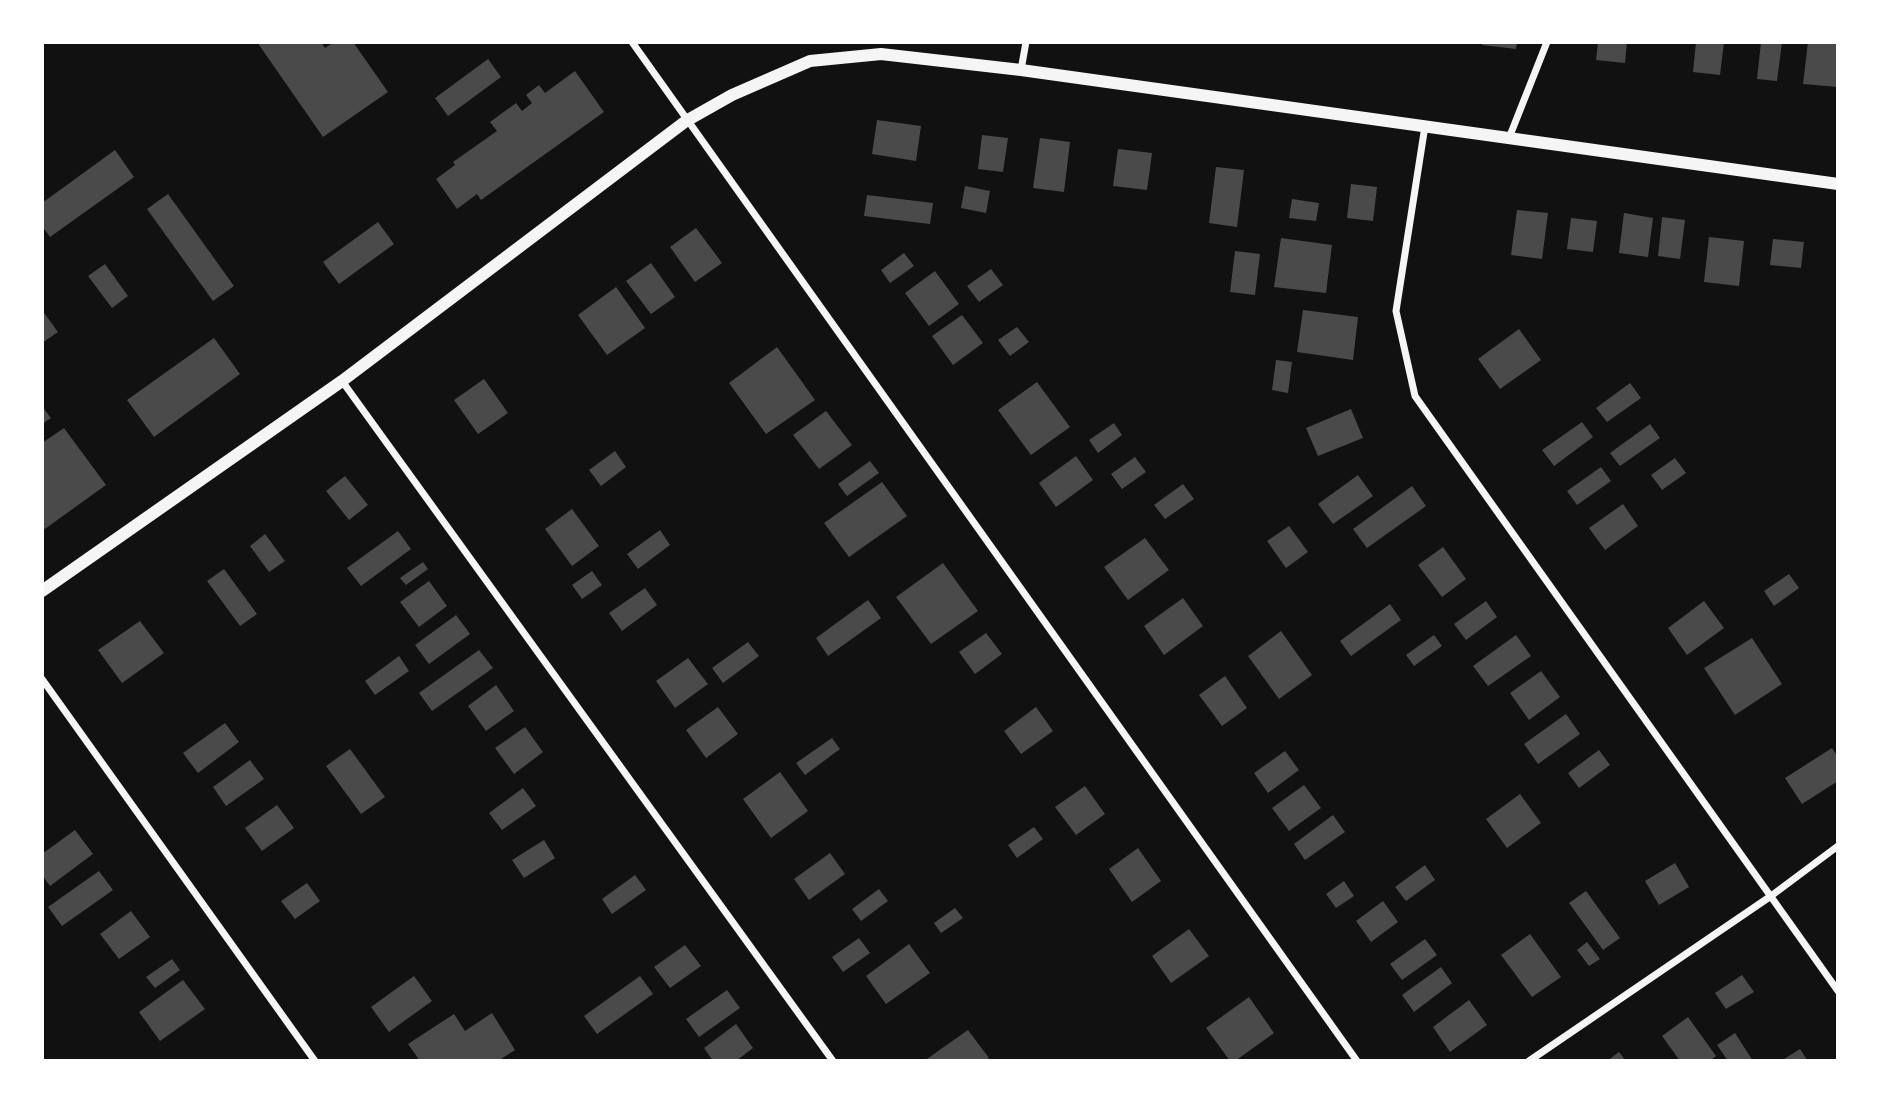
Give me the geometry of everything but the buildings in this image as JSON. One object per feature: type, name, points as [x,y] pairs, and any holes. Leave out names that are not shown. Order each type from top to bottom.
[{"type":"street","points":[[632,42],[1357,1061]]},
{"type":"street","points":[[1021,69],[1026,42]]},
{"type":"street","points":[[1509,138],[1547,42]]},
{"type":"street","points":[[42,591],[342,381],[686,121],[732,96],[810,61],[881,54],[1021,69],[1838,184]]},
{"type":"street","points":[[1425,125],[1396,311],[1415,396],[1838,991]]},
{"type":"street","points":[[342,381],[833,1061]]},
{"type":"street","points":[[42,679],[315,1061]]},
{"type":"street","points":[[1530,1061],[1771,896],[1838,846]]}]
